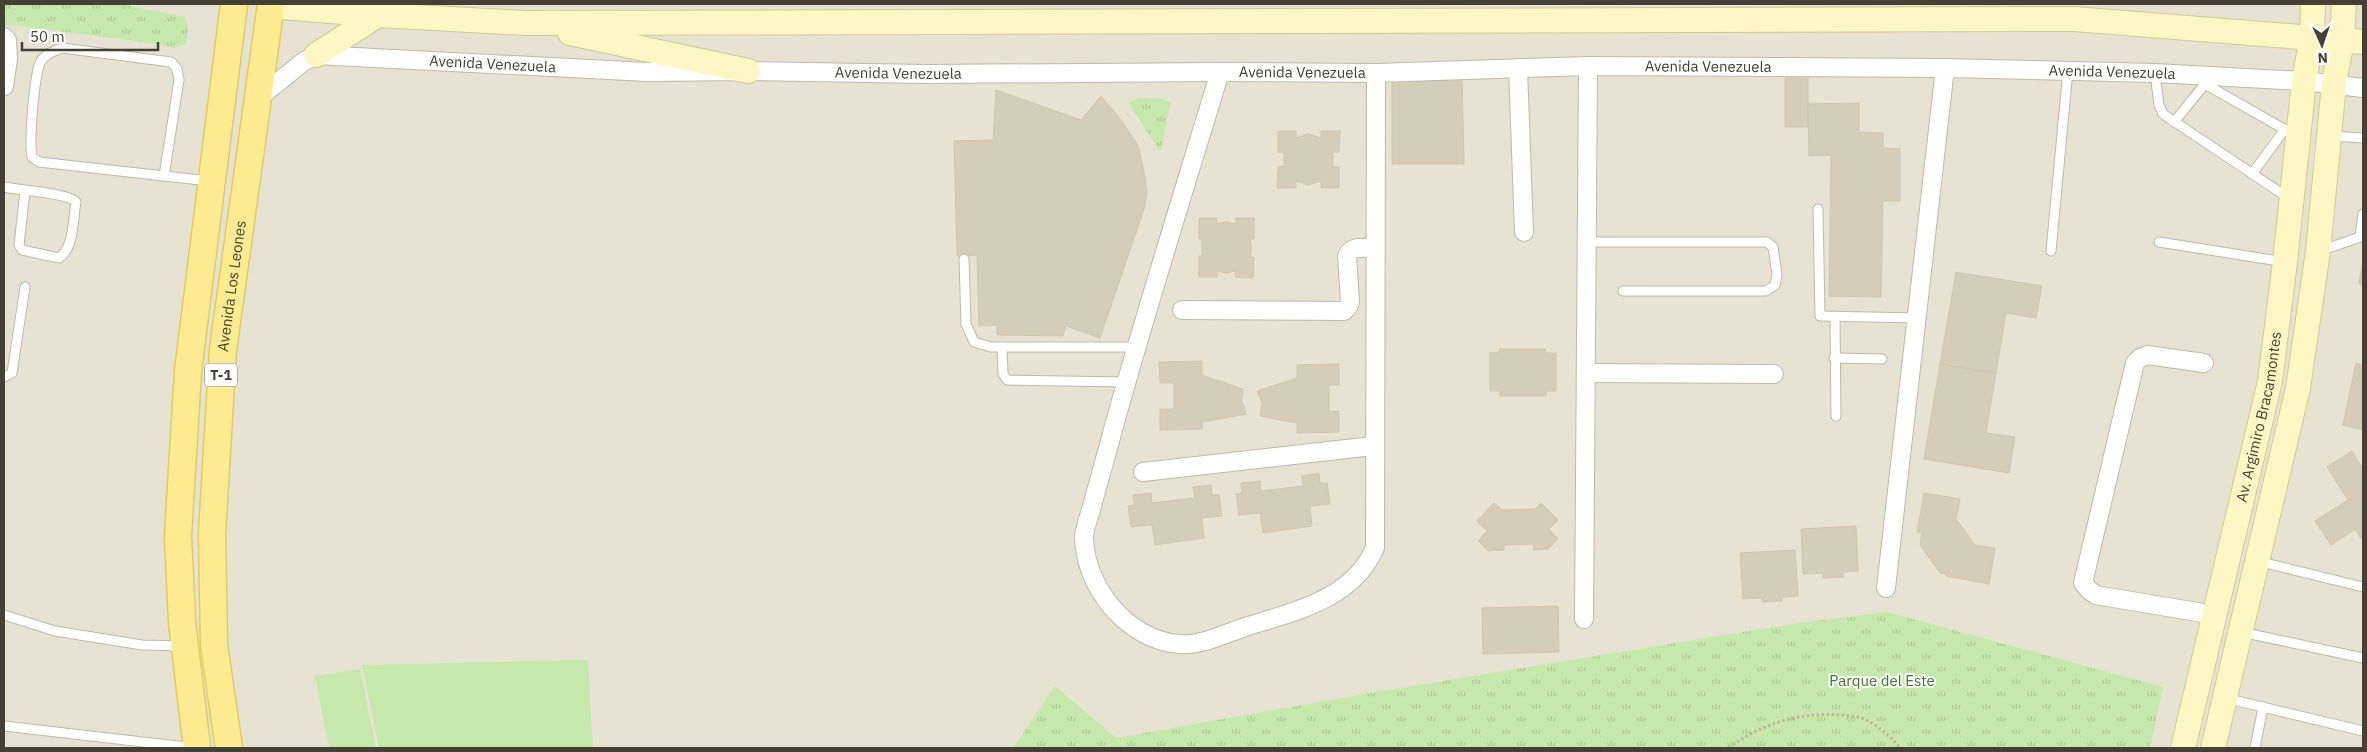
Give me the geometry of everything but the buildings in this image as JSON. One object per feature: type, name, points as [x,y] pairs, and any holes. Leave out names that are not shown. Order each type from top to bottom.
[{"type":"main road","name":"T-1","points":[[198,748],[186,646],[178,536],[188,372],[234,4]]},
{"type":"main road","name":"Avenida Los Leones","points":[[229,748],[214,644],[212,534],[223,350],[269,5]]},
{"type":"street","name":"Av. Argimiro Bracamontes","points":[[2183,748],[2270,381],[2292,200],[2291,133],[2304,81],[2312,37],[2313,4]]},
{"type":"street","points":[[2214,748],[2256,561],[2298,388],[2318,252],[2334,84],[2353,41],[2344,4]]},
{"type":"street","points":[[269,5],[381,10],[525,23],[2074,19],[2353,41]]},
{"type":"street","points":[[256,100],[303,62],[381,10]]},
{"type":"street","points":[[525,23],[748,71]]},
{"type":"street","points":[[4,37],[7,40],[8,59],[4,86]]},
{"type":"street","name":"Avenida Venezuela","points":[[316,55],[647,72],[748,71],[926,74],[1376,73],[1588,66],[1945,68],[2155,73],[2202,80],[2304,81],[2363,88]]},
{"type":"street","points":[[1584,619],[1588,66]]},
{"type":"street","points":[[1518,68],[1524,232]]},
{"type":"street","points":[[1886,588],[1945,68]]},
{"type":"street","points":[[1220,72],[1136,346],[1084,534],[1090,573],[1103,594],[1122,618],[1136,630],[1179,644],[1204,641],[1322,602],[1367,565],[1374,548],[1376,73]]},
{"type":"street","points":[[1182,310],[1344,311],[1350,302],[1347,256],[1349,250],[1353,248],[1375,248]]},
{"type":"street","points":[[2204,363],[2147,355],[2140,358],[2134,364],[2083,583],[2088,590],[2096,595],[2215,615]]},
{"type":"street","points":[[1586,374],[1774,374]]},
{"type":"street","points":[[1143,472],[1373,446]]},
{"type":"lane","points":[[164,176],[178,80],[177,69],[171,62],[62,48],[49,53],[40,62],[30,147],[32,157],[39,162],[212,182]]},
{"type":"lane","points":[[2051,251],[2068,70]]},
{"type":"lane","points":[[2155,73],[2159,105],[2163,114],[2292,200]]},
{"type":"lane","points":[[2174,122],[2202,80],[2291,133],[2252,174]]},
{"type":"lane","points":[[2329,136],[2363,138]]},
{"type":"lane","points":[[4,187],[74,199],[76,202],[65,255],[59,258],[22,250],[18,244],[25,191]]},
{"type":"lane","points":[[1818,209],[1819,314],[1821,317],[1918,318]]},
{"type":"lane","points":[[2318,252],[2362,236],[2363,214]]},
{"type":"lane","points":[[1588,242],[1767,242],[1773,247],[1777,275],[1775,285],[1766,291],[1623,292]]},
{"type":"lane","points":[[2159,242],[2285,262]]},
{"type":"lane","points":[[964,258],[966,324],[974,342],[991,347],[1136,346]]},
{"type":"lane","points":[[4,378],[12,373],[25,287]]},
{"type":"lane","points":[[1835,317],[1836,416]]},
{"type":"lane","points":[[1002,347],[1003,374],[1007,380],[1126,382]]},
{"type":"lane","points":[[1834,358],[1882,359]]},
{"type":"lane","points":[[2256,561],[2363,587]]},
{"type":"lane","points":[[4,615],[55,631],[142,645],[186,646]]},
{"type":"lane","points":[[2240,632],[2363,658]]},
{"type":"lane","points":[[2225,698],[2363,731]]},
{"type":"lane","points":[[2255,748],[2263,707]]},
{"type":"lane","points":[[4,726],[198,748]]},
{"type":"path","points":[[1729,748],[1740,740],[1790,718],[1828,713],[1864,718],[1890,736],[1900,748]]},
{"type":"shaded area","points":[[4,4],[2363,4],[2363,748],[4,748]]},
{"type":"green space","points":[[4,4],[121,4],[185,17],[188,28],[187,38],[185,45],[174,48],[4,24]]},
{"type":"green space","points":[[1139,98],[1161,99],[1171,102],[1160,152],[1128,102]]},
{"type":"green space","name":"Parque del Este","points":[[1887,612],[2163,687],[2150,748],[1013,748],[1055,686],[1116,738],[1375,692],[1799,623]]},
{"type":"green space","points":[[588,660],[593,748],[379,748],[362,665]]},
{"type":"green space","points":[[360,669],[376,748],[329,748],[315,676]]}]
